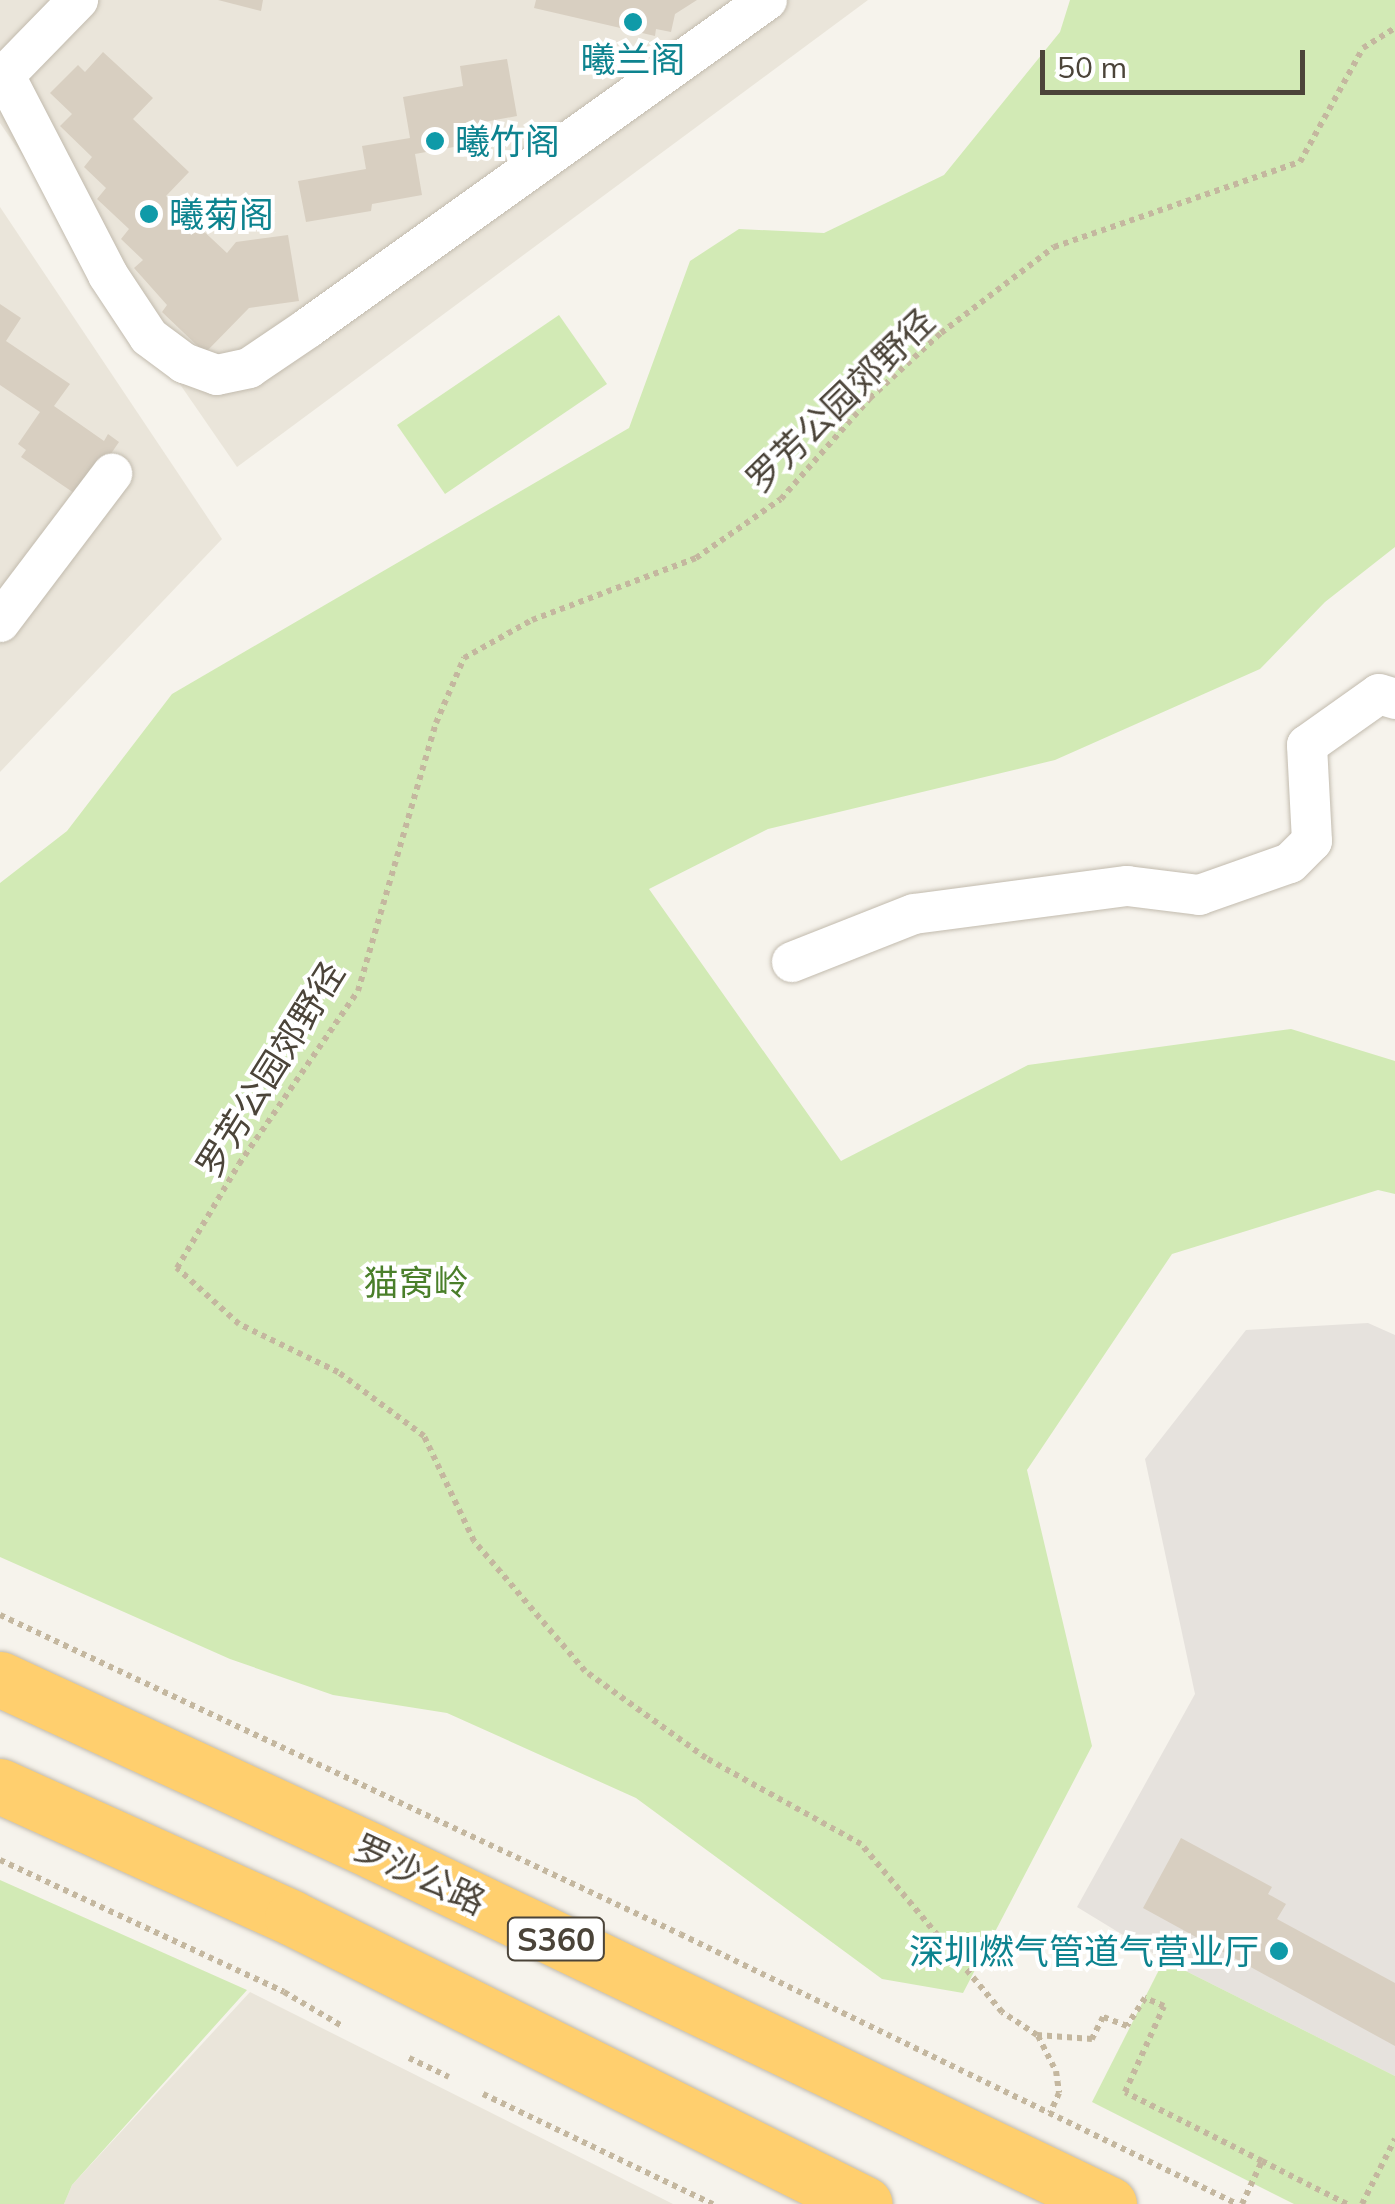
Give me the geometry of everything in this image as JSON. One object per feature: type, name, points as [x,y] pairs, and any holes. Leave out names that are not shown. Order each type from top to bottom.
[{"type":"highway","name":"罗沙公路","points":[[0,1679],[374,1852],[1109,2204]]},
{"type":"highway","points":[[0,1786],[292,1918],[865,2204]]},
{"type":"street","points":[[78,0],[2,78],[108,275],[149,337],[184,363],[218,375],[248,368],[308,328],[767,0]]},
{"type":"street","points":[[0,622],[112,474]]},
{"type":"street","points":[[792,962],[914,914],[1127,886],[1199,895],[1290,864],[1312,841],[1307,745],[1379,694],[1395,699]]},
{"type":"path","name":"罗芳公园郊野径","points":[[1037,2035],[1002,2012],[976,1984],[861,1844],[706,1758],[585,1671],[474,1541],[424,1436],[338,1372],[239,1324],[177,1268],[240,1164],[358,990],[436,723],[464,658],[532,620],[696,558],[781,498],[870,398],[941,333],[1054,247],[1300,162],[1363,48],[1395,28]]},
{"type":"path","points":[[0,1615],[1239,2204],[1262,2161]]},
{"type":"path","points":[[0,1860],[284,1992],[342,2026]]},
{"type":"path","points":[[1037,2035],[1092,2039],[1102,2017],[1127,2026],[1144,1998],[1164,2006],[1125,2092],[1346,2204]]},
{"type":"path","points":[[1037,2035],[1056,2071],[1059,2093],[1050,2113]]},
{"type":"path","points":[[410,2058],[449,2077]]},
{"type":"path","points":[[483,2094],[713,2204]]},
{"type":"path","points":[[1362,2204],[1395,2139]]},
{"type":"shaded area","points":[[0,0],[868,0],[237,467],[0,123]]},
{"type":"shaded area","points":[[0,207],[222,539],[0,772]]},
{"type":"shaded area","points":[[1368,1323],[1395,1335],[1395,2076],[1164,1960],[1077,1907],[1195,1694],[1145,1459],[1246,1330]]},
{"type":"shaded area","points":[[250,1992],[673,2204],[64,2204],[72,2185]]},
{"type":"green space","name":"猫窝岭","points":[[1070,0],[1395,0],[1395,547],[1325,602],[1260,669],[1055,760],[768,829],[649,889],[841,1161],[1028,1065],[1291,1029],[1395,1061],[1395,1194],[1378,1190],[1172,1254],[1027,1470],[1092,1746],[963,1993],[882,1979],[636,1798],[447,1713],[333,1695],[230,1659],[0,1557],[0,883],[67,831],[172,694],[629,428],[690,261],[739,229],[824,233],[944,175],[1060,32]]},
{"type":"green space","points":[[559,315],[607,384],[445,494],[397,425]]},
{"type":"green space","points":[[0,1880],[247,1990],[72,2185],[64,2204],[0,2204]]},
{"type":"green space","points":[[1164,1960],[1395,2076],[1395,2204],[1294,2204],[1092,2102]]},
{"type":"building","points":[[218,0],[263,0],[261,11]]},
{"type":"building","name":"曦兰阁","points":[[536,0],[697,0],[675,14],[671,32],[656,29],[655,36],[534,8]]},
{"type":"building","name":"曦菊阁","points":[[103,52],[153,98],[133,119],[189,172],[166,196],[227,253],[236,242],[288,235],[299,301],[249,308],[205,353],[162,312],[167,305],[134,268],[143,260],[121,239],[129,229],[97,199],[106,188],[84,167],[92,157],[60,126],[72,114],[50,93],[78,65],[85,72]]},
{"type":"building","name":"曦竹阁","points":[[507,59],[517,116],[473,124],[476,143],[415,154],[422,195],[372,204],[371,211],[306,222],[298,181],[366,169],[362,146],[410,138],[403,97],[463,86],[460,66]]},
{"type":"building","points":[[0,304],[21,318],[6,341],[70,384],[54,406],[104,441],[108,434],[119,442],[86,490],[74,493],[21,457],[26,450],[18,444],[40,412],[0,385]]},
{"type":"building","name":"深圳燃气管道气营业厅","points":[[1181,1838],[1272,1887],[1268,1894],[1286,1904],[1277,1919],[1395,1983],[1395,2046],[1143,1908]]},
{"type":"place","name":"曦兰阁","points":[[633,22]]},
{"type":"place","name":"曦竹阁","points":[[435,141]]},
{"type":"place","name":"曦菊阁","points":[[149,214]]},
{"type":"place","name":"深圳燃气管道气营业厅","points":[[1279,1951]]}]
